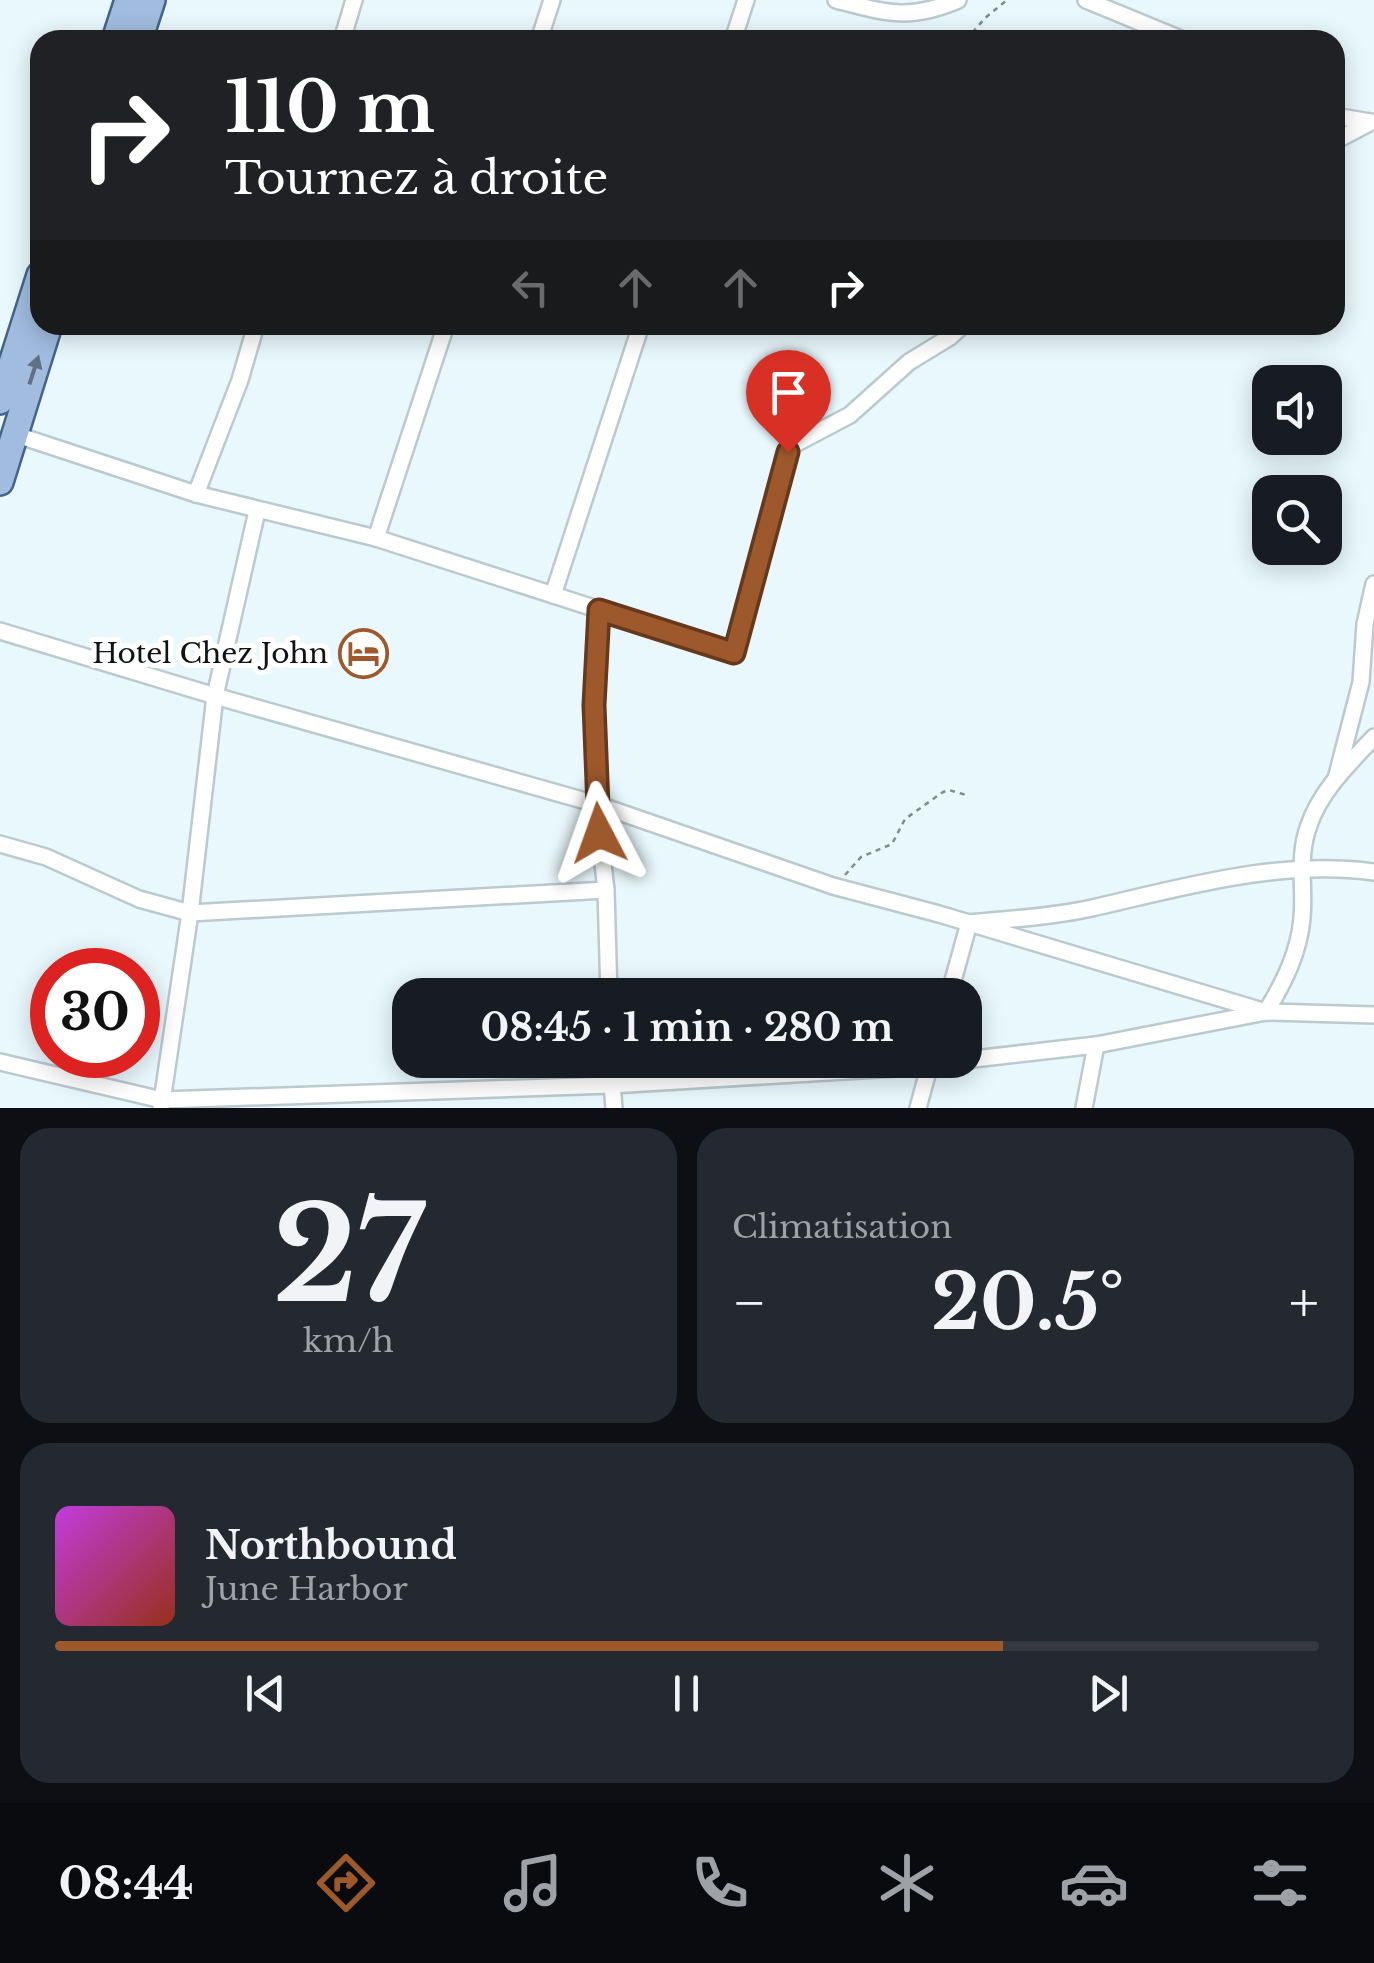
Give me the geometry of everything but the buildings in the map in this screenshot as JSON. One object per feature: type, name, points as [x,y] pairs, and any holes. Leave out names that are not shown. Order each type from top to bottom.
[{"type":"main road","points":[[118,30],[128,0]]},
{"type":"main road","points":[[142,30],[152,0]]},
{"type":"main road","points":[[0,401],[30,306]]},
{"type":"main road","points":[[0,482],[45,335]]},
{"type":"street","points":[[345,30],[354,0]]},
{"type":"street","points":[[542,30],[552,0]]},
{"type":"street","points":[[736,30],[746,0]]},
{"type":"street","points":[[836,0],[898,16],[935,10],[958,0]]},
{"type":"street","points":[[1086,0],[1159,30]]},
{"type":"street","points":[[1345,118],[1372,122]]},
{"type":"street","points":[[1345,136],[1372,122]]},
{"type":"street","points":[[196,494],[253,335]]},
{"type":"street","points":[[376,538],[443,335]]},
{"type":"street","points":[[553,595],[637,335]]},
{"type":"street","points":[[14,434],[196,494],[376,538],[734,653],[788,452],[793,445],[850,415],[909,362],[952,335]]},
{"type":"street","points":[[161,1104],[190,913],[215,696],[257,510]]},
{"type":"street","points":[[1336,779],[1361,682],[1364,636],[1374,584]]},
{"type":"street","points":[[599,610],[594,705],[596,804],[606,890],[609,978]]},
{"type":"street","points":[[0,631],[596,804],[833,886],[1266,1012]]},
{"type":"street","points":[[1266,1012],[1298,949],[1303,914],[1300,868],[1307,829],[1316,807],[1336,779],[1374,738]]},
{"type":"street","points":[[0,844],[46,857],[139,900],[190,913],[606,890]]},
{"type":"street","points":[[969,923],[1046,916],[1170,888],[1300,868],[1374,872]]},
{"type":"street","points":[[954,978],[969,923]]},
{"type":"street","points":[[982,1058],[1096,1045],[1266,1012],[1374,1014]]},
{"type":"street","points":[[1084,1108],[1096,1045]]},
{"type":"street","points":[[0,1062],[161,1104],[712,1078]]},
{"type":"street","points":[[611,1078],[614,1108]]},
{"type":"street","points":[[918,1108],[926,1078]]},
{"type":"path","points":[[976,30],[1007,0]]},
{"type":"path","points":[[833,886],[861,858],[892,844],[905,819],[943,792],[966,794]]},
{"type":"place","name":"Hotel Chez John","points":[[363,653]]},
{"type":"route","points":[[599,833],[594,705],[599,610],[734,653],[788,452]]}]
